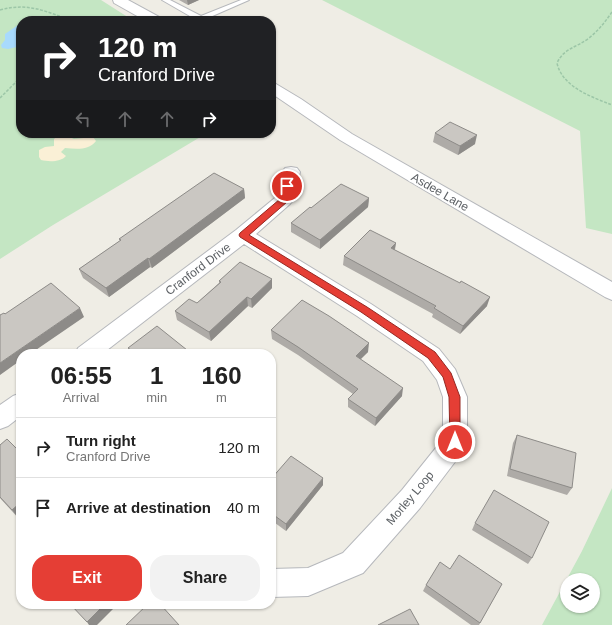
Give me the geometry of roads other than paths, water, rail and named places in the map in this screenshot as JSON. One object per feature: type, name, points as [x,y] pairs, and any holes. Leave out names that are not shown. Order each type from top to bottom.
[{"type":"street","points":[[119,0],[147,16]]},
{"type":"street","name":"Asdee Lane","points":[[276,90],[301,105],[346,137],[612,292]]},
{"type":"street","name":"Cranford Drive","points":[[93,349],[243,235],[284,200],[290,172]]},
{"type":"street","name":"Morley Loop","points":[[243,235],[364,310],[431,355],[447,376],[454,397],[455,442],[411,499],[352,563],[308,582],[276,583]]},
{"type":"street","points":[[0,419],[16,407]]},
{"type":"lane","points":[[165,0],[191,16]]},
{"type":"lane","points":[[208,16],[246,0]]},
{"type":"water","points":[[16,26],[16,47],[8,49],[2,48],[1,45],[5,40],[5,34]]}]
